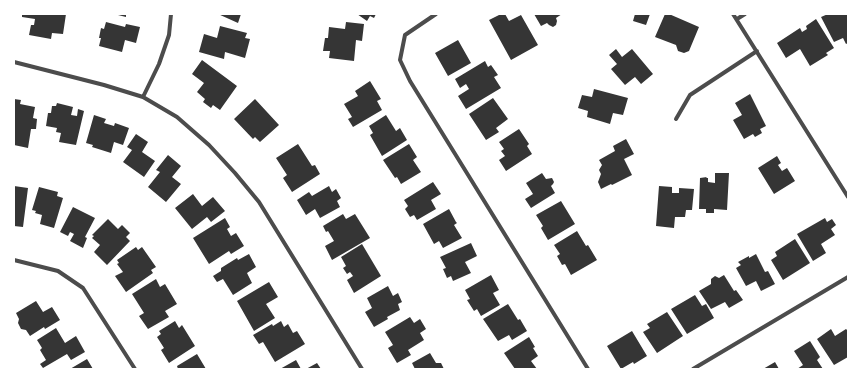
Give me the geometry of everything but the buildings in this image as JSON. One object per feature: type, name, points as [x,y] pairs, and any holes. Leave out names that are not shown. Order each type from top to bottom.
[{"type":"street","points":[[143,97],[159,64],[168,35],[171,14]]},
{"type":"street","points":[[436,14],[405,35],[400,60],[410,82],[588,369]]},
{"type":"street","points":[[733,14],[848,197]]},
{"type":"street","points":[[737,19],[745,14]]},
{"type":"street","points":[[676,119],[690,95],[757,51]]},
{"type":"street","points":[[14,62],[91,81],[143,97],[177,117],[209,145],[236,173],[259,202],[362,369]]},
{"type":"street","points":[[14,260],[58,270],[84,288],[135,369]]},
{"type":"street","points":[[694,369],[848,277]]}]
